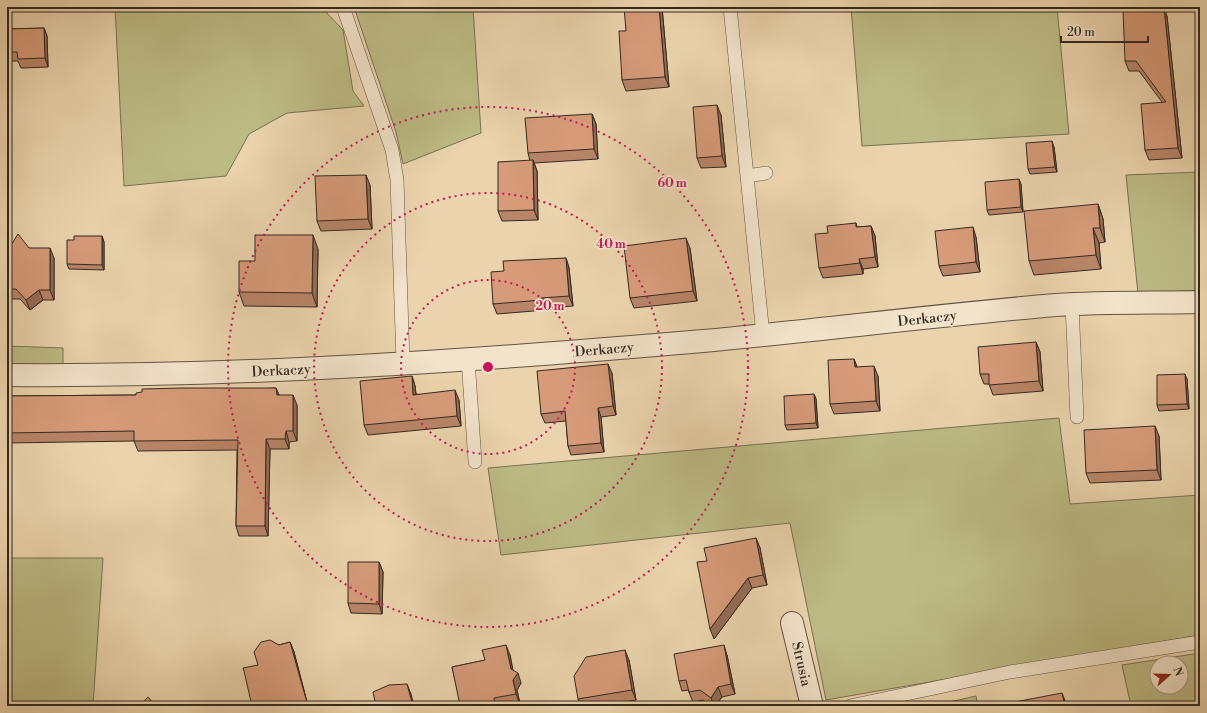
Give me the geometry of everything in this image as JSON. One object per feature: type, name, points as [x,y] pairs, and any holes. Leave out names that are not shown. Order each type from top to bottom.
[{"type":"street","name":"Derkaczy","points":[[7,375],[123,376],[275,371],[468,359],[763,335],[1072,305],[1200,302]]},
{"type":"street","name":"Strusia","points":[[792,623],[812,706]]},
{"type":"lane","points":[[343,7],[392,150],[397,180],[403,363]]},
{"type":"lane","points":[[730,7],[763,335]]},
{"type":"lane","points":[[747,176],[766,173]]},
{"type":"lane","points":[[1072,305],[1078,418]]},
{"type":"lane","points":[[468,359],[475,462]]},
{"type":"lane","points":[[850,706],[1010,672],[1200,642]]},
{"type":"shaded area","points":[[115,7],[324,7],[324,10],[343,30],[353,91],[364,106],[287,113],[249,134],[226,176],[124,186]]},
{"type":"shaded area","points":[[354,7],[473,7],[481,133],[403,164],[396,132]]},
{"type":"shaded area","points":[[851,7],[1057,7],[1069,134],[862,146]]},
{"type":"shaded area","points":[[1200,172],[1200,290],[1138,294],[1126,175]]},
{"type":"shaded area","points":[[7,346],[63,348],[63,365],[7,366]]},
{"type":"shaded area","points":[[1059,418],[1070,504],[1200,495],[1200,635],[826,700],[790,523],[501,555],[488,468]]},
{"type":"shaded area","points":[[7,558],[103,558],[93,706],[7,706]]},
{"type":"shaded area","points":[[1200,653],[1200,706],[1131,706],[1122,665],[1149,661],[1149,695],[1189,695],[1189,655],[1187,655]]},
{"type":"shaded area","points":[[976,696],[978,706],[932,706]]},
{"type":"building","points":[[624,7],[659,7],[665,77],[622,80],[619,31],[626,31]]},
{"type":"building","points":[[1164,7],[1178,148],[1145,150],[1141,104],[1166,102],[1136,61],[1125,61],[1123,9]]},
{"type":"building","points":[[44,28],[45,58],[18,59],[17,52],[7,52],[7,29]]},
{"type":"building","points":[[717,105],[722,156],[697,158],[693,107]]},
{"type":"building","points":[[592,114],[594,149],[528,153],[525,118]]},
{"type":"building","points":[[1052,141],[1055,167],[1028,169],[1026,143]]},
{"type":"building","points":[[533,160],[534,210],[498,211],[498,162]]},
{"type":"building","points":[[366,175],[368,219],[317,221],[315,176]]},
{"type":"building","points":[[1019,179],[1021,207],[987,210],[985,182]]},
{"type":"building","points":[[1098,204],[1100,228],[1093,228],[1096,255],[1029,261],[1024,211]]},
{"type":"building","points":[[856,223],[856,227],[871,226],[875,257],[859,259],[860,263],[819,268],[815,234],[828,233],[827,226]]},
{"type":"building","points":[[973,227],[976,262],[939,266],[935,231]]},
{"type":"building","points":[[18,234],[29,248],[50,248],[50,290],[39,290],[26,300],[16,289],[7,289],[7,247],[10,247]]},
{"type":"building","points":[[255,235],[313,235],[312,293],[239,292],[239,261],[255,261]]},
{"type":"building","points":[[74,236],[102,236],[102,265],[67,264],[67,240],[74,240]]},
{"type":"building","points":[[686,238],[693,291],[630,298],[624,246]]},
{"type":"building","points":[[566,258],[569,296],[493,304],[491,272],[504,271],[503,261]]},
{"type":"building","points":[[1036,342],[1039,381],[989,385],[989,374],[980,374],[978,347]]},
{"type":"building","points":[[854,359],[855,367],[874,366],[876,401],[830,404],[828,360]]},
{"type":"building","points":[[608,364],[613,406],[598,408],[601,443],[568,446],[565,411],[541,414],[537,371]]},
{"type":"building","points":[[1185,374],[1187,404],[1157,405],[1157,375]]},
{"type":"building","points":[[412,376],[413,395],[455,390],[457,416],[364,425],[360,381]]},
{"type":"building","points":[[276,388],[277,395],[293,395],[293,431],[286,431],[285,439],[266,439],[265,526],[236,526],[238,440],[134,441],[134,431],[7,433],[7,396],[136,395],[136,393],[142,392],[142,389]]},
{"type":"building","points":[[814,394],[816,423],[785,425],[784,396]]},
{"type":"building","points":[[1155,426],[1157,470],[1086,473],[1084,430]]},
{"type":"building","points":[[756,538],[763,575],[748,578],[710,629],[697,562],[707,561],[704,548]]},
{"type":"building","points":[[348,562],[379,562],[379,604],[348,603]]},
{"type":"building","points":[[270,640],[279,645],[290,642],[308,706],[267,706],[267,704],[252,706],[243,668],[258,665],[254,652],[261,642]]},
{"type":"building","points":[[506,645],[511,669],[518,673],[513,680],[516,694],[494,698],[495,706],[460,705],[452,667],[485,660],[482,650]]},
{"type":"building","points":[[724,645],[731,684],[718,687],[711,698],[700,690],[689,692],[686,680],[679,681],[674,654]]},
{"type":"building","points":[[625,650],[632,690],[578,699],[574,676],[586,657]]},
{"type":"building","points":[[407,684],[413,706],[376,706],[373,692],[389,685]]},
{"type":"building","points":[[1062,693],[1065,706],[999,706],[999,705]]},
{"type":"building","points":[[148,697],[155,705],[174,706],[139,706]]}]
